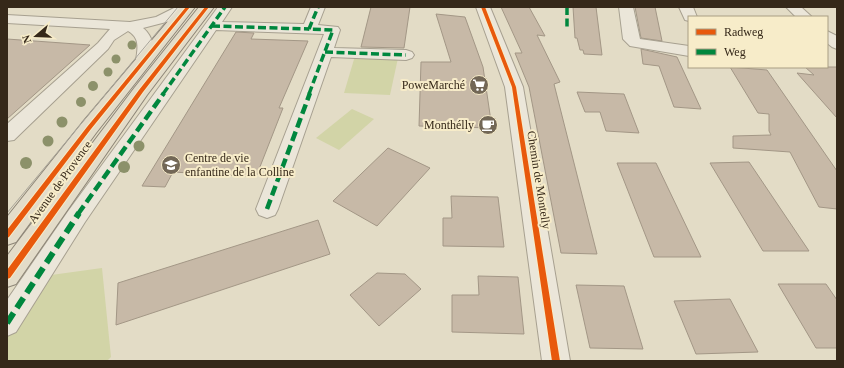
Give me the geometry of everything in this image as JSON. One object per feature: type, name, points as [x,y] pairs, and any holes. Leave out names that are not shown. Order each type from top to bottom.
[{"type":"main road","name":"Avenue de Provence","points":[[7,235],[144,60],[188,7]]},
{"type":"main road","name":"Avenue de Provence","points":[[7,276],[136,97],[209,16]]},
{"type":"street","points":[[7,135],[103,46],[168,18],[185,7]]},
{"type":"street","name":"Avenue de Provence","points":[[7,323],[209,16],[225,7]]},
{"type":"street","points":[[309,29],[318,7]]},
{"type":"street","name":"Chemin de Montelly","points":[[483,7],[514,87],[556,361]]},
{"type":"street","points":[[626,7],[631,39],[635,43],[688,50]]},
{"type":"street","points":[[794,7],[805,16]]},
{"type":"street","points":[[209,16],[309,29],[333,30],[267,209]]},
{"type":"street","points":[[7,19],[135,31],[146,43],[144,60]]},
{"type":"street","points":[[828,36],[837,44]]},
{"type":"street","points":[[325,52],[406,55]]},
{"type":"green space","points":[[355,56],[398,58],[390,95],[344,93]]},
{"type":"green space","points":[[352,109],[374,119],[339,150],[316,138]]},
{"type":"green space","points":[[102,268],[111,357],[107,361],[7,361],[7,330],[44,276]]},
{"type":"building","points":[[371,7],[410,7],[404,48],[361,47]]},
{"type":"building","points":[[501,7],[529,7],[545,36],[537,35],[560,82],[554,84],[597,254],[561,253],[529,87],[515,53],[522,53]]},
{"type":"building","points":[[573,7],[596,7],[602,55],[584,54],[583,50],[580,50],[577,38],[575,38]]},
{"type":"building","points":[[635,7],[655,7],[662,41],[641,38]]},
{"type":"building","points":[[436,14],[465,17],[483,67],[492,128],[419,126],[421,62],[451,62]]},
{"type":"building","points":[[236,32],[254,33],[251,39],[308,41],[279,108],[283,108],[256,177],[173,172],[165,187],[142,186]]},
{"type":"building","points":[[7,39],[90,45],[7,119]]},
{"type":"building","points":[[641,49],[677,57],[701,109],[674,107],[659,66],[643,64]]},
{"type":"building","points":[[837,67],[837,118],[797,73],[814,75],[806,68]]},
{"type":"building","points":[[731,68],[767,70],[837,171],[837,209],[819,207],[790,152],[733,148],[733,136],[771,135],[769,131],[769,114],[758,113]]},
{"type":"building","points":[[577,92],[624,94],[639,133],[606,131],[600,112],[585,112]]},
{"type":"building","points":[[388,148],[430,168],[377,226],[333,201]]},
{"type":"building","points":[[749,162],[809,251],[763,251],[710,163]]},
{"type":"building","points":[[617,163],[656,163],[701,257],[654,257]]},
{"type":"building","points":[[451,196],[498,197],[504,247],[443,246],[443,218],[452,218]]},
{"type":"building","points":[[318,220],[330,254],[116,325],[118,283]]},
{"type":"building","points":[[377,273],[405,274],[421,289],[379,326],[350,295]]},
{"type":"building","points":[[478,276],[518,277],[524,334],[452,332],[452,295],[479,295]]},
{"type":"building","points":[[778,284],[826,284],[837,300],[837,348],[816,348]]},
{"type":"building","points":[[576,285],[624,286],[643,349],[590,348]]},
{"type":"building","points":[[730,299],[758,352],[696,354],[674,301]]},
{"type":"tram line","points":[[7,213],[178,7]]},
{"type":"marked path","points":[[7,323],[77,216],[225,7]]},
{"type":"marked path","points":[[267,209],[333,30],[309,29],[318,7]]},
{"type":"marked path","points":[[567,7],[567,27]]},
{"type":"marked path","points":[[212,26],[309,29]]},
{"type":"marked path","points":[[325,52],[406,55]]},
{"type":"cycle path","points":[[7,235],[89,128],[188,7]]},
{"type":"cycle path","points":[[7,276],[141,91],[207,7]]},
{"type":"cycle path","points":[[483,7],[514,87],[556,361]]},
{"type":"place","name":"PoweMarché","points":[[479,85]]},
{"type":"place","name":"Monthélly","points":[[488,125]]},
{"type":"place","name":"Centre de vie enfantine de la Colline","points":[[171,165]]}]
